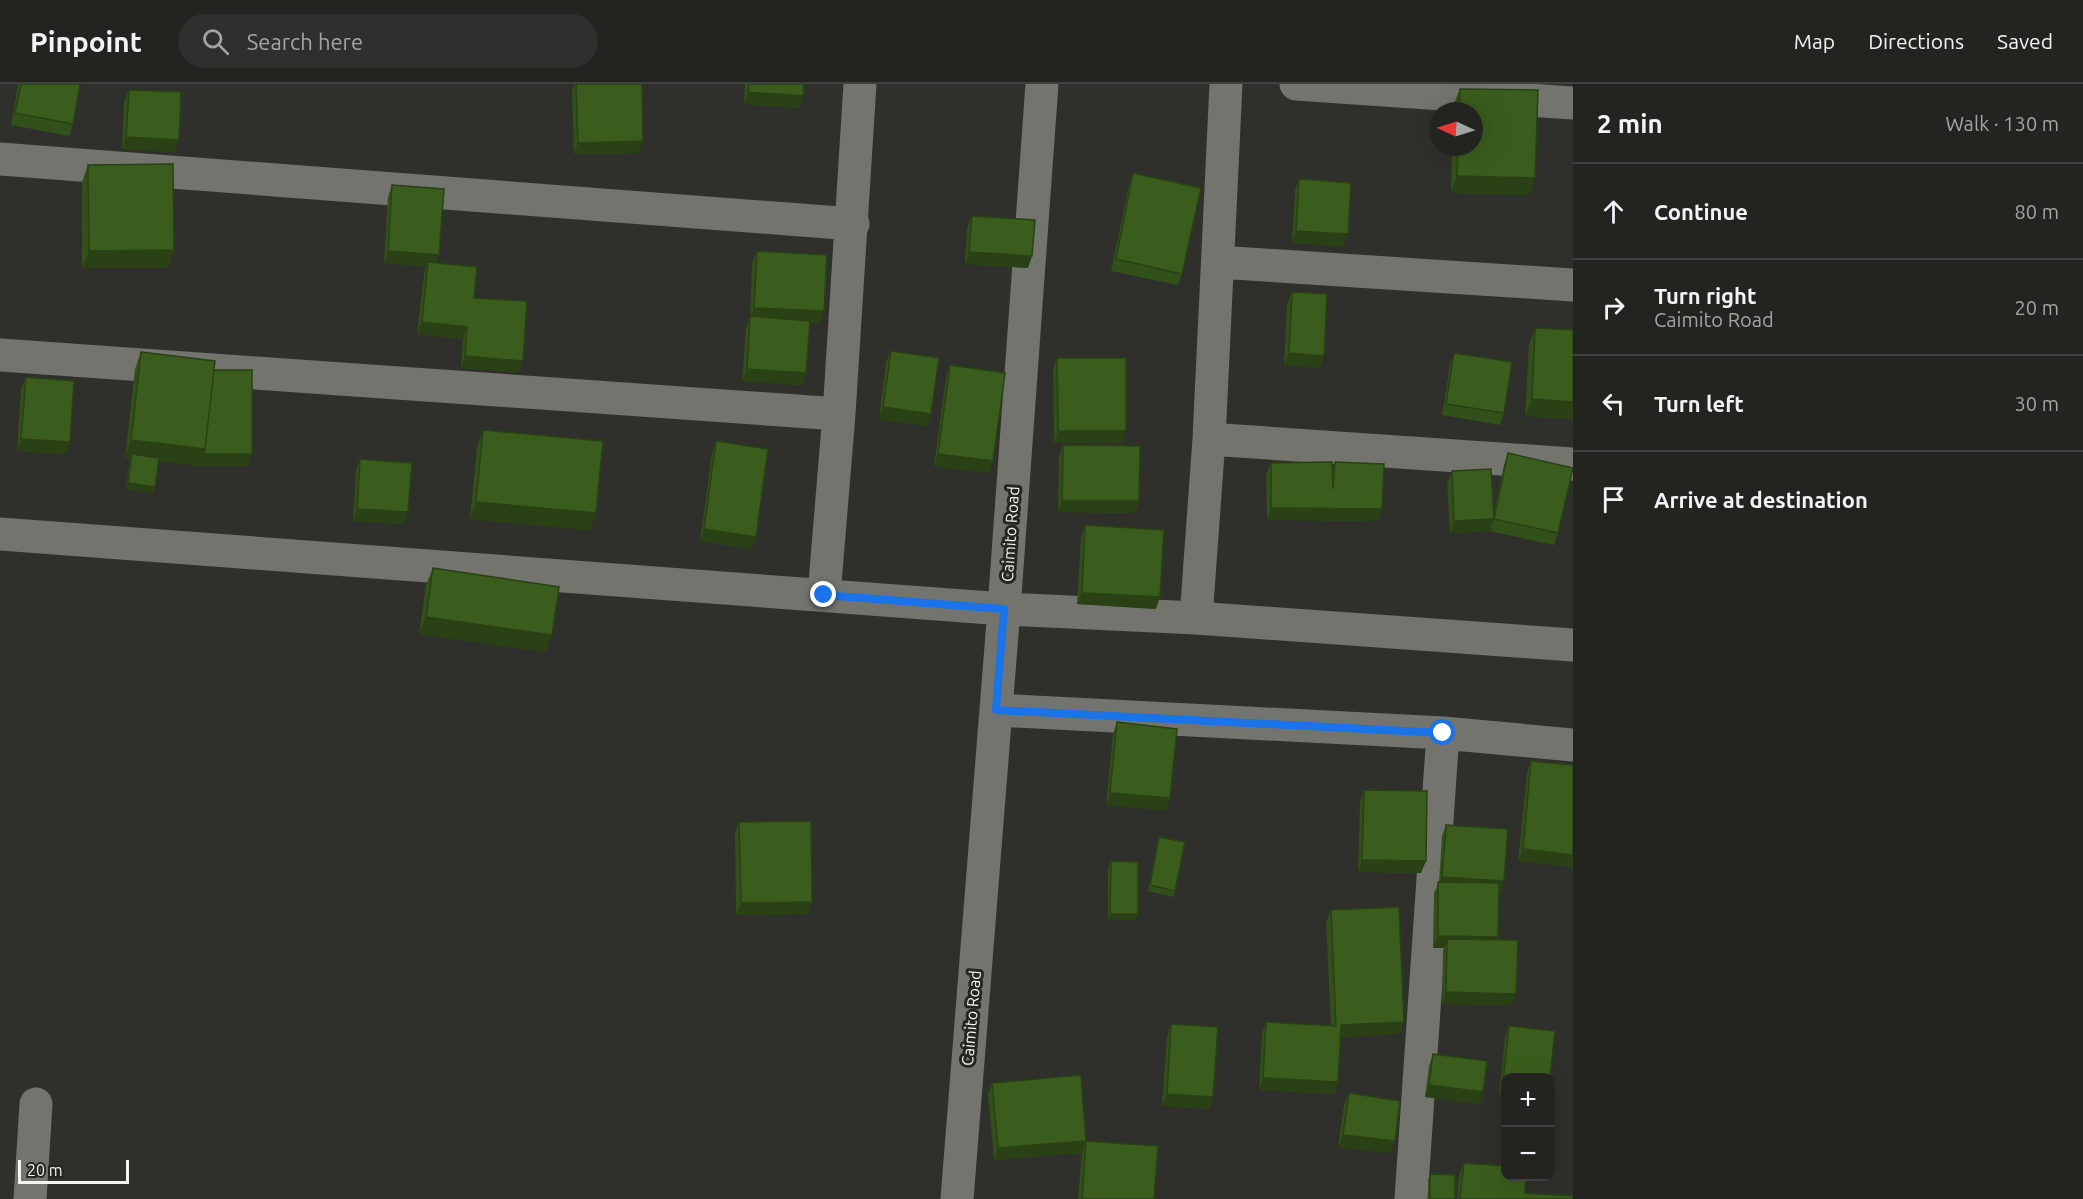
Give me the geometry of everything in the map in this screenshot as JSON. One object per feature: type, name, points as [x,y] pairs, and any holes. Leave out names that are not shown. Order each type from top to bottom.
[{"type":"street","points":[[824,595],[853,224],[860,84]]},
{"type":"street","name":"Caimito Road","points":[[957,1199],[1004,609],[1042,84]]},
{"type":"street","points":[[1196,618],[1209,439],[1226,84]]},
{"type":"street","points":[[1296,84],[1573,103]]},
{"type":"street","points":[[0,159],[853,224]]},
{"type":"street","points":[[1218,262],[1573,285]]},
{"type":"street","points":[[0,354],[839,414]]},
{"type":"street","points":[[1209,439],[1573,464]]},
{"type":"street","points":[[0,534],[1004,609],[1196,618],[1573,645]]},
{"type":"street","points":[[996,710],[1443,733],[1573,745]]},
{"type":"street","points":[[1411,1199],[1443,733]]},
{"type":"street","points":[[30,1199],[36,1104]]},
{"type":"building","points":[[21,84],[80,84],[73,124],[15,113]]},
{"type":"building","points":[[576,84],[642,84],[643,141],[578,143]]},
{"type":"building","points":[[749,84],[804,84],[803,96],[748,92]]},
{"type":"building","points":[[1460,89],[1538,90],[1535,178],[1457,176],[1458,156],[1483,156],[1483,102],[1459,102]]},
{"type":"building","points":[[129,90],[181,92],[179,140],[126,137]]},
{"type":"building","points":[[173,164],[174,250],[89,251],[88,165]]},
{"type":"building","points":[[1133,173],[1201,188],[1182,274],[1116,259]]},
{"type":"building","points":[[1299,179],[1351,183],[1348,234],[1296,231]]},
{"type":"building","points":[[392,185],[444,189],[439,255],[388,251]]},
{"type":"building","points":[[972,216],[1035,220],[1032,256],[969,252]]},
{"type":"building","points":[[757,251],[827,255],[824,311],[754,308]]},
{"type":"building","points":[[428,262],[477,267],[474,298],[527,301],[523,361],[465,356],[467,327],[422,322]]},
{"type":"building","points":[[1292,292],[1327,294],[1324,356],[1289,353]]},
{"type":"building","points":[[750,316],[810,321],[806,373],[747,369]]},
{"type":"building","points":[[1535,328],[1573,330],[1573,402],[1532,399]]},
{"type":"building","points":[[891,351],[939,358],[931,414],[883,407]]},
{"type":"building","points":[[141,352],[215,361],[205,449],[131,440]]},
{"type":"building","points":[[1454,353],[1512,362],[1504,413],[1446,404]]},
{"type":"building","points":[[1057,358],[1126,358],[1126,431],[1058,431]]},
{"type":"building","points":[[950,365],[1005,373],[993,461],[938,454]]},
{"type":"building","points":[[214,370],[252,370],[252,454],[203,454]]},
{"type":"building","points":[[26,377],[74,381],[70,442],[21,439]]},
{"type":"building","points":[[483,430],[603,441],[596,513],[476,502]]},
{"type":"building","points":[[716,441],[768,449],[756,537],[704,529]]},
{"type":"building","points":[[1063,445],[1140,446],[1139,501],[1062,501]]},
{"type":"building","points":[[1508,453],[1573,468],[1558,533],[1494,519]]},
{"type":"building","points":[[132,454],[159,458],[155,487],[128,483]]},
{"type":"building","points":[[360,459],[412,463],[408,512],[357,509]]},
{"type":"building","points":[[1332,462],[1333,489],[1335,462],[1384,464],[1382,509],[1271,508],[1271,463]]},
{"type":"building","points":[[1491,469],[1494,519],[1454,521],[1452,471]]},
{"type":"building","points":[[1085,525],[1164,530],[1160,597],[1082,593]]},
{"type":"building","points":[[433,568],[559,587],[552,635],[426,617]]},
{"type":"building","points":[[1117,722],[1177,729],[1170,798],[1110,793]]},
{"type":"building","points":[[1531,761],[1573,765],[1573,855],[1523,849]]},
{"type":"building","points":[[1364,790],[1427,791],[1426,861],[1362,860]]},
{"type":"building","points":[[811,821],[812,902],[741,903],[739,822]]},
{"type":"building","points":[[1446,825],[1508,829],[1504,881],[1442,877]]},
{"type":"building","points":[[1159,837],[1185,842],[1175,891],[1150,885]]},
{"type":"building","points":[[1111,861],[1138,862],[1138,914],[1110,914]]},
{"type":"building","points":[[1438,882],[1499,883],[1498,937],[1438,936]]},
{"type":"building","points":[[1399,907],[1404,1022],[1341,1025],[1338,1082],[1263,1078],[1266,1022],[1336,1026],[1331,910]]},
{"type":"building","points":[[1447,939],[1518,940],[1516,994],[1446,992]]},
{"type":"building","points":[[1171,1024],[1218,1027],[1213,1097],[1167,1094]]},
{"type":"building","points":[[1509,1026],[1555,1031],[1550,1073],[1504,1073]]},
{"type":"building","points":[[1433,1054],[1487,1061],[1483,1092],[1429,1085]]},
{"type":"building","points":[[1081,1075],[1086,1141],[998,1148],[992,1083]]},
{"type":"building","points":[[1349,1093],[1400,1101],[1395,1141],[1343,1135]]},
{"type":"building","points":[[1086,1141],[1158,1146],[1154,1199],[1082,1199]]},
{"type":"building","points":[[1464,1163],[1501,1166],[1501,1181],[1526,1181],[1525,1193],[1573,1196],[1573,1199],[1460,1199]]},
{"type":"building","points":[[1430,1174],[1455,1175],[1455,1199],[1430,1199]]},
{"type":"route","points":[[824,595],[1004,609],[996,710],[1443,733]]}]
